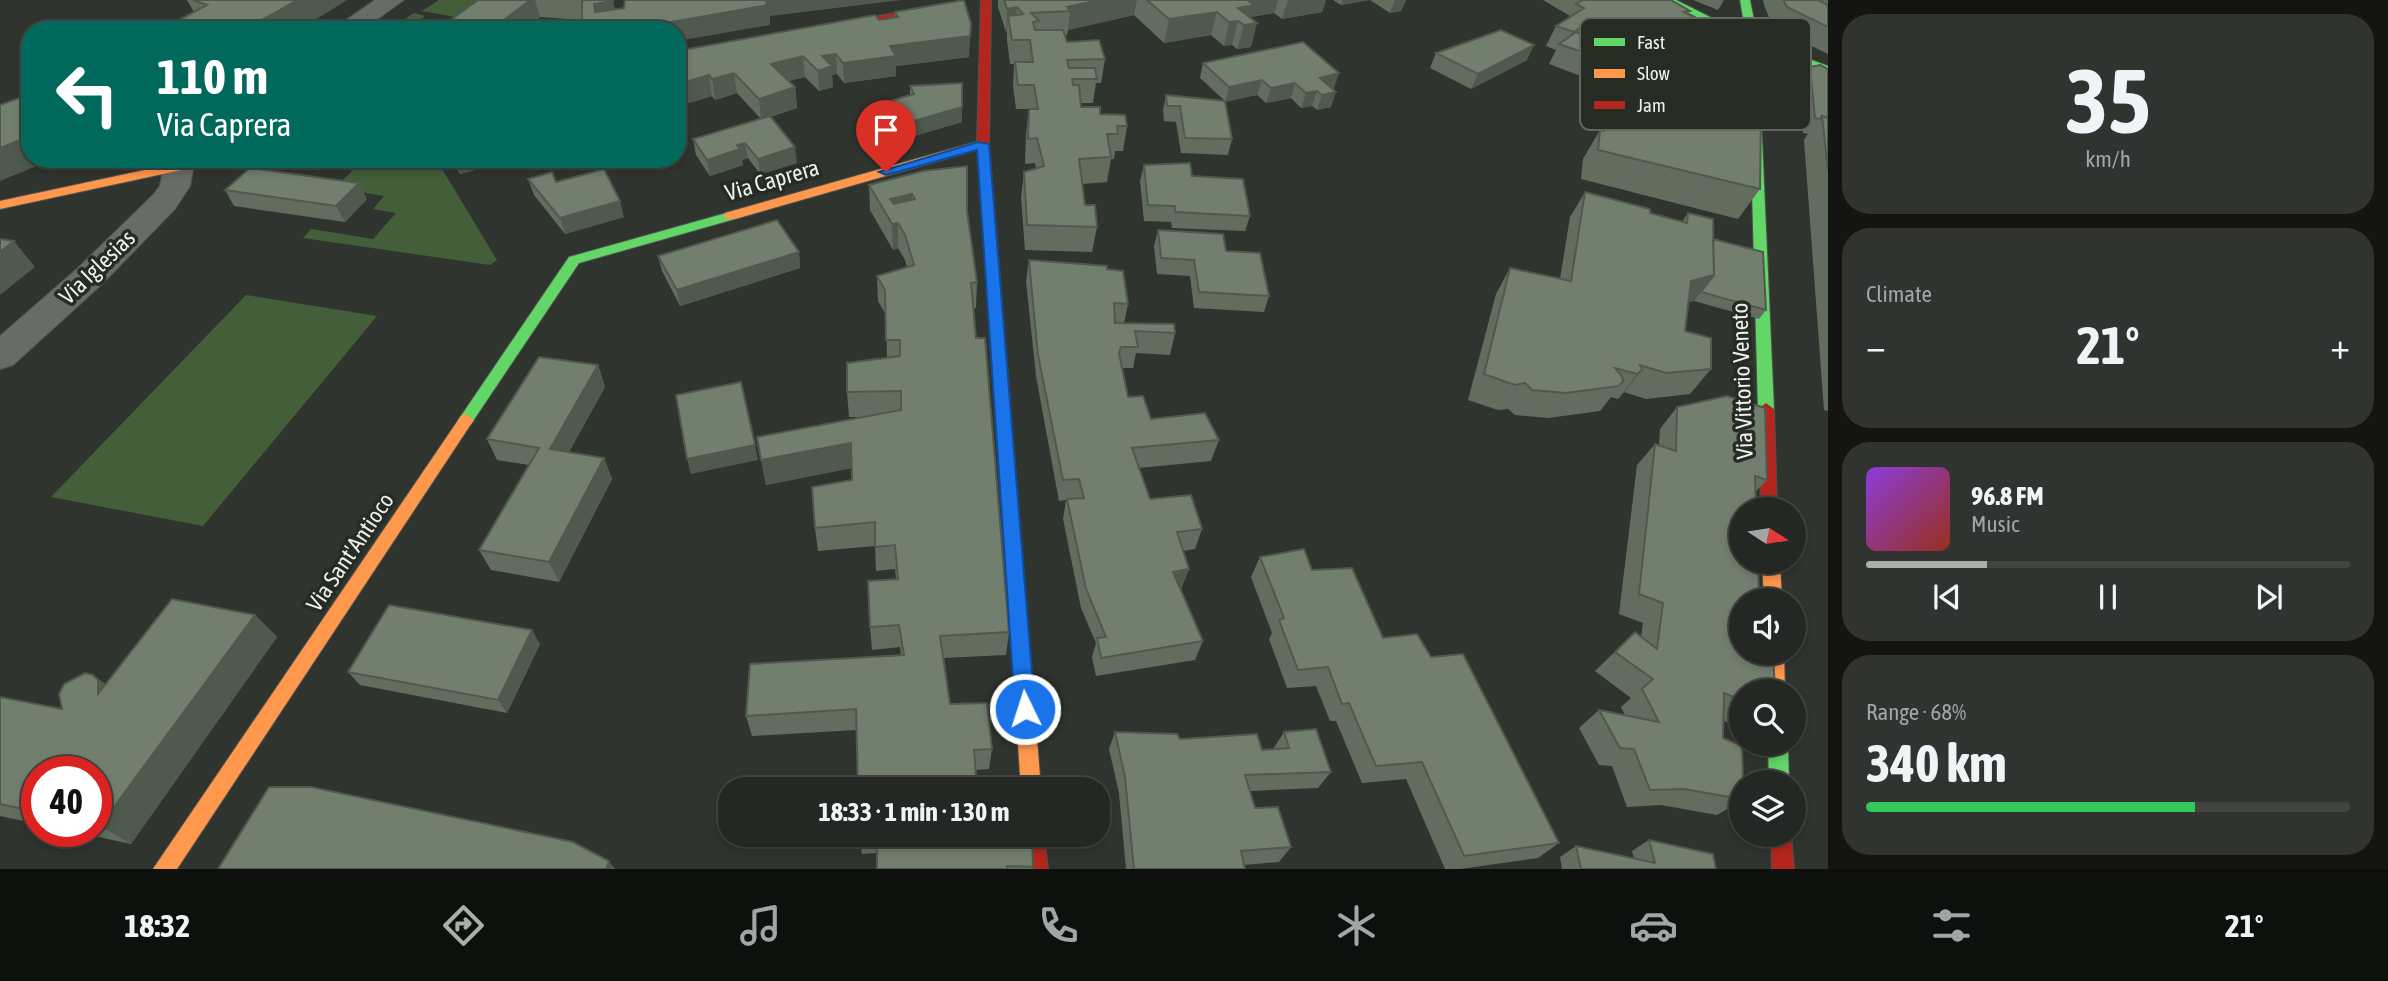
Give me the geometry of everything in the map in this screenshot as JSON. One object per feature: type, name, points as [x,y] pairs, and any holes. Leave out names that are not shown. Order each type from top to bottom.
[{"type":"street","points":[[358,21],[392,0]]},
{"type":"street","points":[[986,0],[983,144],[1030,777]]},
{"type":"street","points":[[1668,0],[1705,18]]},
{"type":"street","name":"Via Vittorio Veneto","points":[[1745,0],[1749,18]]},
{"type":"street","points":[[813,31],[962,3]]},
{"type":"street","points":[[1811,64],[1828,70]]},
{"type":"street","name":"Via Vittorio Veneto","points":[[1757,130],[1769,497]]},
{"type":"street","name":"Via Caprera","points":[[575,260],[983,144]]},
{"type":"street","points":[[0,205],[162,168]]},
{"type":"street","name":"Via Iglesias","points":[[0,356],[90,276],[164,202],[175,186],[178,168]]},
{"type":"street","name":"Via Sant'Antioco","points":[[164,869],[575,260]]},
{"type":"street","points":[[1035,847],[1037,869]]},
{"type":"street","points":[[1782,847],[1783,869]]},
{"type":"green space","points":[[439,0],[485,0],[461,18],[422,11]]},
{"type":"green space","points":[[414,13],[425,16],[421,19],[456,21],[402,21]]},
{"type":"green space","points":[[355,168],[441,168],[497,260],[490,265],[303,238],[311,229],[373,239],[396,213],[373,209],[384,196],[335,188]]},
{"type":"green space","points":[[246,295],[377,316],[203,526],[51,497]]},
{"type":"building","points":[[193,0],[297,0],[259,21],[178,21],[207,5]]},
{"type":"building","points":[[478,0],[530,0],[503,21],[449,21]]},
{"type":"building","points":[[625,0],[765,0],[768,5],[677,21],[577,21],[582,20],[582,1],[613,1],[594,4],[595,12],[624,8]]},
{"type":"building","points":[[964,0],[971,24],[970,36],[890,46],[896,56],[843,63],[836,54],[822,56],[832,66],[818,71],[803,56],[771,64],[795,87],[759,99],[734,73],[712,79],[709,75],[686,82],[686,49],[875,15],[879,20],[898,17],[895,12]]},
{"type":"building","points":[[1004,0],[1100,0],[1067,7],[1070,11],[1031,13],[1039,21],[1033,22],[1035,30],[1063,30],[1067,42],[1099,40],[1105,59],[1067,60],[1069,68],[1095,68],[1097,79],[1072,79],[1073,85],[1079,85],[1081,107],[1100,107],[1100,114],[1125,115],[1127,126],[1117,126],[1118,134],[1107,134],[1111,157],[1079,159],[1085,205],[1095,205],[1097,227],[1027,225],[1024,172],[1044,166],[1037,138],[1028,139],[1029,109],[1038,109],[1034,85],[1018,85],[1015,62],[1033,62],[1030,40],[1012,40],[1008,16],[1023,14],[1017,7],[1007,9]]},
{"type":"building","points":[[1147,0],[1247,0],[1254,5],[1238,8],[1257,23],[1244,25],[1238,21],[1229,22],[1217,12],[1169,19]]},
{"type":"building","points":[[1582,0],[1671,0],[1690,11],[1684,12],[1696,18],[1580,18],[1580,28],[1574,32],[1556,26],[1584,8],[1576,4]]},
{"type":"building","points":[[1783,0],[1818,0],[1828,5],[1828,27],[1811,18],[1787,7]]},
{"type":"building","points":[[1501,30],[1534,45],[1478,74],[1436,53]]},
{"type":"building","points":[[1576,32],[1580,33],[1580,51],[1559,44]]},
{"type":"building","points":[[1303,42],[1339,73],[1320,78],[1336,92],[1322,95],[1317,91],[1306,93],[1295,83],[1271,88],[1262,80],[1229,87],[1203,63]]},
{"type":"building","points":[[1820,65],[1828,69],[1828,118],[1815,118],[1811,67]]},
{"type":"building","points":[[962,83],[962,107],[914,121],[893,100],[914,94],[910,86]]},
{"type":"building","points":[[1166,95],[1225,101],[1232,139],[1185,138],[1180,106],[1167,106]]},
{"type":"building","points":[[21,97],[21,140],[0,148],[0,105]]},
{"type":"building","points":[[770,116],[795,147],[758,159],[745,143],[737,145],[740,149],[707,160],[693,139]]},
{"type":"building","points":[[1822,116],[1828,118],[1828,171]]},
{"type":"building","points":[[1600,130],[1761,130],[1760,189],[1598,150]]},
{"type":"building","points":[[1190,163],[1192,176],[1243,179],[1250,216],[1175,212],[1175,206],[1148,205],[1144,165]]},
{"type":"building","points":[[967,166],[967,211],[977,282],[971,283],[976,338],[985,338],[1009,632],[940,636],[950,704],[987,703],[992,749],[974,750],[976,777],[858,777],[856,709],[746,716],[750,664],[904,655],[899,625],[870,627],[868,581],[898,579],[895,545],[875,547],[875,522],[815,528],[812,487],[852,480],[851,443],[761,460],[757,437],[901,410],[901,391],[847,392],[847,363],[900,356],[900,340],[886,340],[885,290],[877,276],[914,265],[905,235],[898,223],[892,224],[869,185],[923,171]],"holes":[[[912,194],[915,199],[894,204],[890,199]]]},
{"type":"building","points":[[250,168],[359,183],[336,206],[225,190]]},
{"type":"building","points":[[604,169],[620,201],[560,218],[528,179],[552,172],[556,182]]},
{"type":"building","points":[[1585,192],[1650,209],[1650,213],[1687,223],[1688,213],[1713,219],[1714,275],[1691,281],[1685,331],[1711,338],[1711,369],[1666,373],[1640,365],[1642,370],[1637,374],[1615,368],[1622,376],[1623,381],[1619,386],[1566,393],[1532,390],[1525,383],[1515,385],[1484,374],[1510,268],[1571,281]]},
{"type":"building","points":[[777,220],[799,252],[677,290],[658,256]]},
{"type":"building","points":[[1158,230],[1223,234],[1226,251],[1260,253],[1269,296],[1199,292],[1194,260],[1161,258]]},
{"type":"building","points":[[0,239],[14,241],[0,252]]},
{"type":"building","points":[[1713,239],[1763,252],[1766,310],[1701,292],[1714,275]]},
{"type":"building","points":[[1029,260],[1107,266],[1107,269],[1123,271],[1128,304],[1114,303],[1115,323],[1174,324],[1175,333],[1135,331],[1138,347],[1121,347],[1119,353],[1128,397],[1143,396],[1151,419],[1205,413],[1219,440],[1132,448],[1150,499],[1191,495],[1202,529],[1177,532],[1189,569],[1173,572],[1203,641],[1101,658],[1097,638],[1106,637],[1086,589],[1067,499],[1084,498],[1079,479],[1063,480],[1038,355]]},
{"type":"building","points":[[539,357],[598,365],[550,449],[604,458],[549,562],[479,550],[539,448],[487,439]]},
{"type":"building","points":[[741,382],[755,445],[687,459],[676,395]]},
{"type":"building","points":[[1727,396],[1765,408],[1767,480],[1755,476],[1756,497],[1729,497],[1729,574],[1758,574],[1759,588],[1729,588],[1729,665],[1774,665],[1774,679],[1729,679],[1729,695],[1724,693],[1723,738],[1729,741],[1729,756],[1742,756],[1743,770],[1729,770],[1729,797],[1684,789],[1650,790],[1634,749],[1620,748],[1599,710],[1659,722],[1642,689],[1653,679],[1615,652],[1635,632],[1657,649],[1663,603],[1639,594],[1655,444],[1676,451],[1677,407]]},
{"type":"building","points":[[1304,549],[1312,570],[1352,568],[1383,638],[1417,634],[1431,657],[1463,654],[1559,843],[1464,856],[1422,762],[1376,766],[1349,703],[1342,704],[1328,667],[1298,670],[1279,620],[1284,618],[1260,557]]},
{"type":"building","points":[[172,599],[255,615],[112,810],[112,756],[21,756],[21,809],[0,804],[0,697],[62,709],[59,694],[64,684],[85,673],[98,680],[98,694]]},
{"type":"building","points":[[389,605],[532,630],[498,700],[348,672]]},
{"type":"building","points":[[1316,729],[1331,772],[1245,775],[1255,808],[1278,807],[1291,847],[1241,851],[1245,869],[1134,869],[1125,777],[1115,732],[1177,734],[1180,739],[1257,734],[1262,750],[1289,748],[1284,732]]},
{"type":"building","points":[[269,787],[311,787],[573,842],[609,861],[606,869],[218,869]]},
{"type":"building","points":[[1649,840],[1713,854],[1716,869],[1581,869],[1576,846],[1655,863]]},
{"type":"building","points":[[877,847],[1032,847],[1033,867],[877,869]]},
{"type":"traffic: fast","points":[[1668,0],[1704,18]]},
{"type":"traffic: fast","points":[[1745,0],[1748,18]]},
{"type":"traffic: fast","points":[[1811,64],[1828,70]]},
{"type":"traffic: fast","points":[[1756,130],[1766,409]]},
{"type":"traffic: fast","points":[[466,420],[574,260],[730,216]]},
{"type":"traffic: fast","points":[[1778,756],[1779,770]]},
{"type":"traffic: slow","points":[[730,216],[983,144]]},
{"type":"traffic: slow","points":[[0,205],[172,168]]},
{"type":"traffic: slow","points":[[164,869],[466,420]]},
{"type":"traffic: slow","points":[[1006,453],[1030,777]]},
{"type":"traffic: slow","points":[[1772,574],[1772,588]]},
{"type":"traffic: slow","points":[[1775,665],[1776,679]]},
{"type":"traffic: jam","points":[[986,0],[983,144],[1006,453]]},
{"type":"traffic: jam","points":[[827,29],[947,6]]},
{"type":"traffic: jam","points":[[1766,409],[1769,497]]},
{"type":"traffic: jam","points":[[1035,847],[1037,869]]},
{"type":"traffic: jam","points":[[1782,847],[1783,869]]},
{"type":"route","points":[[886,172],[983,144],[1025,709]]}]
